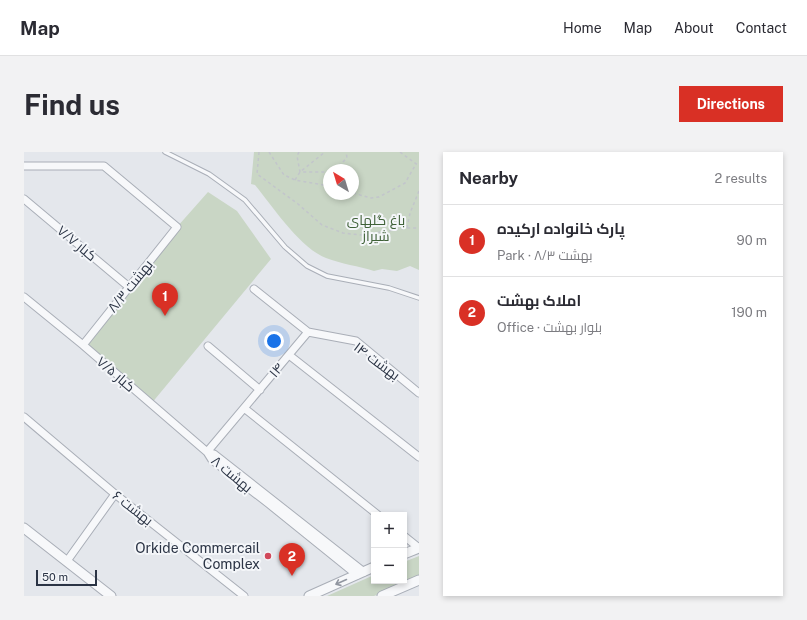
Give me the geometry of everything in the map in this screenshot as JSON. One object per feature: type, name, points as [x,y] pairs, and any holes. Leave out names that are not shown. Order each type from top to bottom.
[{"type":"street","name":"بهشت ۸/۳","points":[[24,166],[104,166],[178,227],[83,345]]},
{"type":"street","name":"۷/۷ کبار","points":[[24,198],[129,287]]},
{"type":"street","points":[[254,289],[308,332]]},
{"type":"street","name":"۷/۵ کبار","points":[[24,298],[83,345],[207,452]]},
{"type":"street","name":"۱۴","points":[[207,452],[308,332]]},
{"type":"street","name":"۱۴ بهشت","points":[[308,332],[356,341],[419,393]]},
{"type":"street","points":[[208,346],[260,390]]},
{"type":"street","points":[[289,354],[419,457]]},
{"type":"street","points":[[244,408],[374,512]]},
{"type":"street","name":"۶ بهشت","points":[[24,417],[115,494],[244,596]]},
{"type":"street","name":"۸ بهشت","points":[[207,452],[214,454],[360,573]]},
{"type":"street","points":[[67,561],[115,494]]},
{"type":"street","points":[[24,528],[110,596]]},
{"type":"street","points":[[407,538],[419,548],[407,553]]},
{"type":"street","points":[[308,596],[371,568]]},
{"type":"street","points":[[382,596],[419,580]]},
{"type":"lane","points":[[165,152],[209,174],[246,200],[285,247],[307,266],[327,276],[389,288],[419,298]]},
{"type":"path","points":[[259,152],[257,174],[298,204],[322,224],[342,233],[360,235],[407,228],[419,228]]},
{"type":"path","points":[[269,152],[284,175],[295,180],[323,185]]},
{"type":"path","points":[[299,152],[297,156],[300,172]]},
{"type":"path","points":[[295,180],[300,172],[325,152]]},
{"type":"path","points":[[340,164],[347,158],[346,152]]},
{"type":"path","points":[[400,152],[419,166]]},
{"type":"path","points":[[359,195],[371,198],[379,196],[405,183],[416,164]]},
{"type":"path","points":[[300,172],[323,172]]},
{"type":"path","points":[[407,228],[410,212],[419,191]]},
{"type":"green space","name":"باغ گلهای شیراز","points":[[254,152],[419,152],[419,270],[410,266],[397,271],[382,269],[374,271],[338,262],[316,253],[288,226],[255,185],[251,184]]},
{"type":"green space","points":[[208,192],[237,211],[271,259],[151,404],[83,345],[177,227]]},
{"type":"green space","points":[[419,556],[419,577],[407,582],[407,561]]},
{"type":"green space","points":[[371,576],[371,584],[402,584],[374,596],[327,596]]},
{"type":"place","name":"پارک خانواده ارکیده","points":[[165,316]]},
{"type":"place","name":"Orkide Commercail Complex","points":[[268,556]]},
{"type":"place","name":"املاک بهشت","points":[[292,576]]}]
